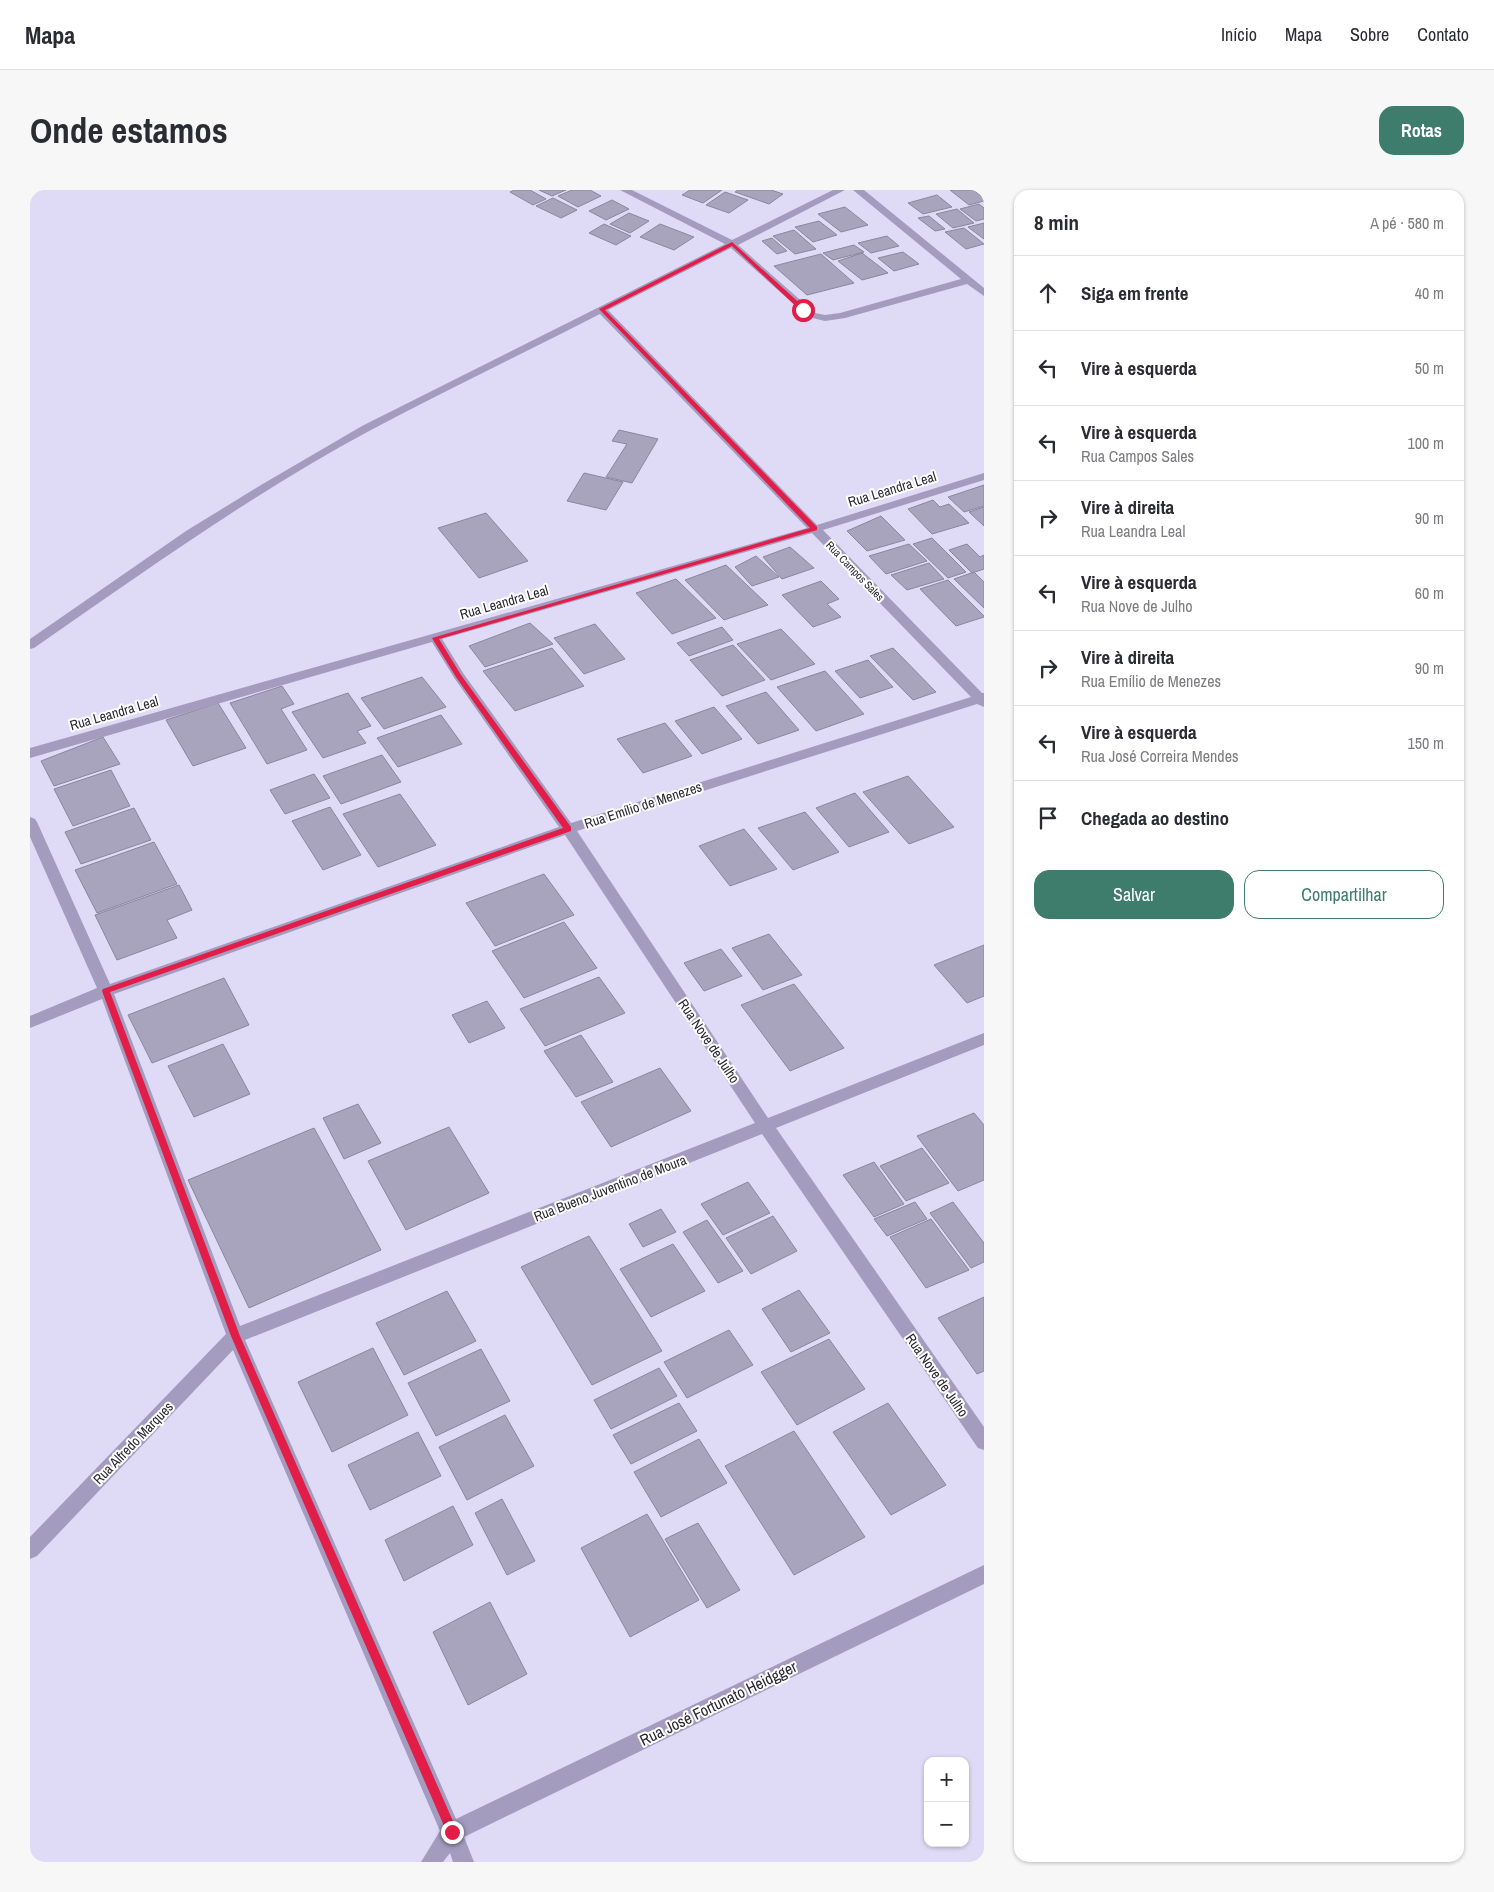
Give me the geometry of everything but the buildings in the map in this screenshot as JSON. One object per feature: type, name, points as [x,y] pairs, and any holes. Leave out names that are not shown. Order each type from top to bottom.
[{"type":"street","points":[[625,190],[732,244],[803,310],[812,315],[825,318],[841,316],[969,280]]},
{"type":"street","points":[[30,645],[190,534],[366,428],[840,190]]},
{"type":"street","points":[[858,190],[984,292]]},
{"type":"street","name":"Rua Campos Sales","points":[[601,309],[983,699]]},
{"type":"street","name":"Rua Leandra Leal","points":[[30,753],[815,529],[984,476]]},
{"type":"street","name":"Rua Nove de Julho","points":[[435,638],[458,676],[568,829],[766,1127],[984,1442]]},
{"type":"street","name":"Rua Emílio de Menezes","points":[[30,1022],[106,991],[568,829],[983,699]]},
{"type":"street","points":[[30,822],[106,991],[235,1336],[464,1862]]},
{"type":"street","name":"Rua Bueno Juventino de Moura","points":[[235,1336],[984,1039]]},
{"type":"street","name":"Rua Alfredo Marques","points":[[30,1550],[235,1336]]},
{"type":"street","name":"Rua José Fortunato Heidgger","points":[[452,1832],[984,1574]]},
{"type":"street","points":[[431,1862],[452,1832]]},
{"type":"route","points":[[452,1832],[235,1336],[106,991],[568,829],[458,676],[435,638],[815,529],[601,309],[732,244],[803,310]]}]
